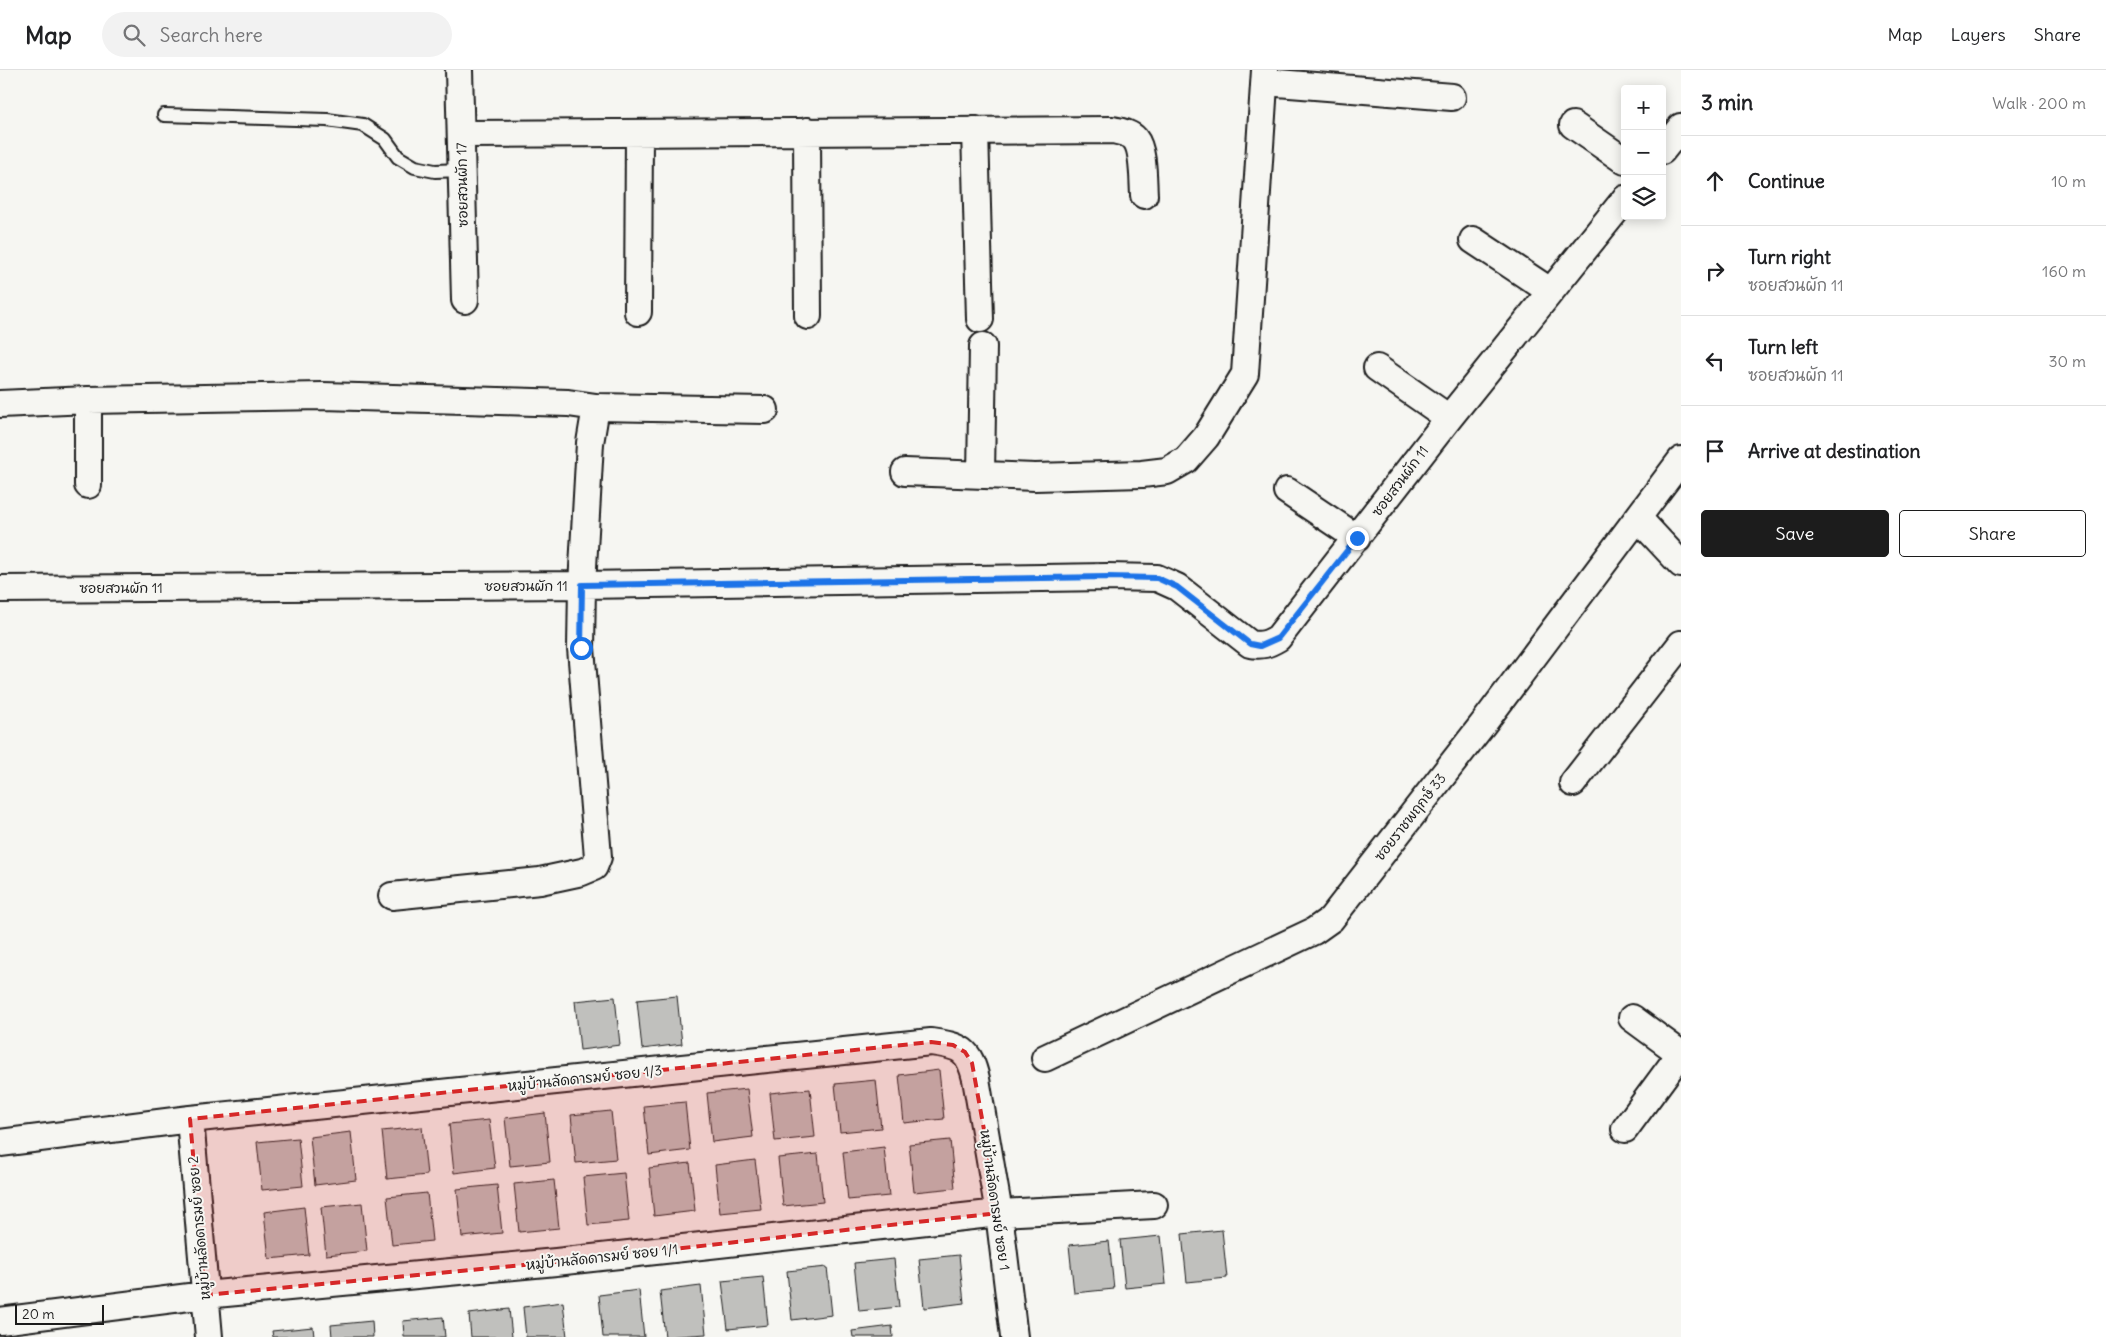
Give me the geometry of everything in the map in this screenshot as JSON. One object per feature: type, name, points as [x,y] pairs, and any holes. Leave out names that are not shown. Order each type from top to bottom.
[{"type":"street","name":"ซอยสวนผัก 17","points":[[459,70],[465,300]]},
{"type":"street","points":[[905,472],[1035,477],[1142,474],[1167,471],[1186,460],[1206,437],[1245,374],[1265,76],[1452,97]]},
{"type":"street","points":[[1573,125],[1621,159]]},
{"type":"street","points":[[1666,146],[1681,127]]},
{"type":"street","points":[[975,130],[980,319]]},
{"type":"street","points":[[461,134],[1113,130],[1126,133],[1136,140],[1141,155],[1144,195]]},
{"type":"street","points":[[807,131],[808,316]]},
{"type":"street","points":[[638,312],[639,132]]},
{"type":"street","name":"ซอยสวนผัก 11","points":[[0,589],[582,585],[1107,577],[1157,578],[1177,587],[1250,644],[1260,646],[1278,638],[1449,418],[1621,204]]},
{"type":"street","points":[[1473,240],[1550,291]]},
{"type":"street","points":[[981,475],[983,346]]},
{"type":"street","points":[[1377,368],[1449,418]]},
{"type":"street","points":[[0,404],[88,400],[322,396],[568,403],[596,407],[764,410]]},
{"type":"street","points":[[88,400],[88,485]]},
{"type":"street","points":[[392,896],[540,881],[582,872],[594,867],[598,857],[581,648],[582,585],[590,443],[596,407]]},
{"type":"street","name":"ซอยราชพฤกษ์ 33","points":[[1045,1058],[1314,931],[1331,919],[1483,724],[1681,460]]},
{"type":"street","points":[[1287,491],[1357,538]]},
{"type":"street","points":[[1638,518],[1681,564]]},
{"type":"street","points":[[1573,783],[1681,644]]},
{"type":"street","points":[[1625,1129],[1681,1053],[1632,1018]]},
{"type":"street","name":"หมู่บ้านลัดดารมย์ ซอย 1/3","points":[[0,1143],[190,1119],[932,1042],[953,1045],[965,1052],[972,1063]]},
{"type":"street","name":"หมู่บ้านลัดดารมย์ ซอย 1","points":[[972,1063],[999,1213],[1014,1337]]},
{"type":"street","name":"หมู่บ้านลัดดารมย์ ซอย 2","points":[[190,1119],[209,1337]]},
{"type":"street","name":"หมู่บ้านลัดดารมย์ ซอย 1/1","points":[[0,1321],[205,1295],[556,1262],[999,1213],[1154,1206]]},
{"type":"lane","points":[[164,115],[327,120],[363,125],[385,139],[398,157],[414,167],[435,171],[462,170]]},
{"type":"highlighted area","points":[[931,1042],[953,1045],[965,1052],[972,1063],[999,1213],[556,1262],[205,1295],[190,1119]]},
{"type":"building","points":[[677,996],[682,1044],[642,1049],[637,1000]]},
{"type":"building","points":[[615,997],[620,1045],[580,1050],[575,1001]]},
{"type":"building","points":[[939,1070],[944,1119],[904,1123],[899,1075]]},
{"type":"building","points":[[876,1080],[881,1128],[840,1132],[835,1084]]},
{"type":"building","points":[[747,1089],[753,1137],[712,1142],[707,1093]]},
{"type":"building","points":[[810,1089],[815,1137],[775,1141],[770,1093]]},
{"type":"building","points":[[685,1102],[690,1150],[649,1155],[644,1106]]},
{"type":"building","points":[[611,1111],[616,1159],[576,1163],[571,1115]]},
{"type":"building","points":[[545,1113],[550,1162],[510,1166],[505,1118]]},
{"type":"building","points":[[489,1120],[495,1168],[454,1173],[449,1124]]},
{"type":"building","points":[[422,1127],[427,1175],[387,1179],[382,1131]]},
{"type":"building","points":[[351,1132],[356,1180],[315,1185],[310,1137]]},
{"type":"building","points":[[298,1138],[303,1186],[262,1190],[257,1142]]},
{"type":"building","points":[[950,1140],[955,1188],[914,1192],[909,1144]]},
{"type":"building","points":[[884,1147],[889,1196],[848,1200],[843,1152]]},
{"type":"building","points":[[818,1154],[823,1202],[783,1206],[778,1158]]},
{"type":"building","points":[[755,1160],[761,1209],[720,1213],[715,1165]]},
{"type":"building","points":[[690,1163],[695,1211],[654,1216],[649,1168]]},
{"type":"building","points":[[624,1173],[629,1221],[588,1225],[583,1177]]},
{"type":"building","points":[[554,1180],[559,1228],[519,1232],[514,1184]]},
{"type":"building","points":[[497,1185],[502,1233],[462,1237],[457,1189]]},
{"type":"building","points":[[427,1193],[432,1241],[392,1245],[387,1197]]},
{"type":"building","points":[[362,1203],[367,1251],[326,1255],[321,1207]]},
{"type":"building","points":[[304,1207],[309,1255],[269,1259],[264,1212]]},
{"type":"building","points":[[1222,1230],[1227,1278],[1187,1282],[1182,1234]]},
{"type":"building","points":[[1161,1236],[1166,1284],[1125,1288],[1120,1240]]},
{"type":"building","points":[[1109,1241],[1114,1289],[1074,1293],[1069,1245]]},
{"type":"building","points":[[959,1255],[964,1303],[924,1308],[919,1259]]},
{"type":"building","points":[[894,1259],[899,1307],[859,1311],[854,1263]]},
{"type":"building","points":[[827,1267],[832,1315],[792,1320],[787,1271]]},
{"type":"building","points":[[763,1277],[768,1325],[728,1329],[722,1281]]},
{"type":"building","points":[[701,1286],[706,1334],[665,1337],[660,1291]]},
{"type":"building","points":[[639,1290],[644,1337],[603,1337],[599,1295]]},
{"type":"building","points":[[563,1302],[567,1337],[526,1337],[523,1307]]},
{"type":"building","points":[[509,1309],[512,1337],[471,1337],[469,1314]]},
{"type":"building","points":[[443,1317],[445,1337],[404,1337],[403,1321]]},
{"type":"building","points":[[372,1321],[373,1337],[332,1337],[331,1325]]},
{"type":"building","points":[[892,1326],[893,1337],[853,1337],[852,1331]]},
{"type":"building","points":[[313,1327],[314,1337],[273,1337],[272,1331]]},
{"type":"route","points":[[581,648],[582,585],[1107,577],[1157,578],[1177,587],[1250,644],[1260,646],[1278,638],[1357,538]]}]
